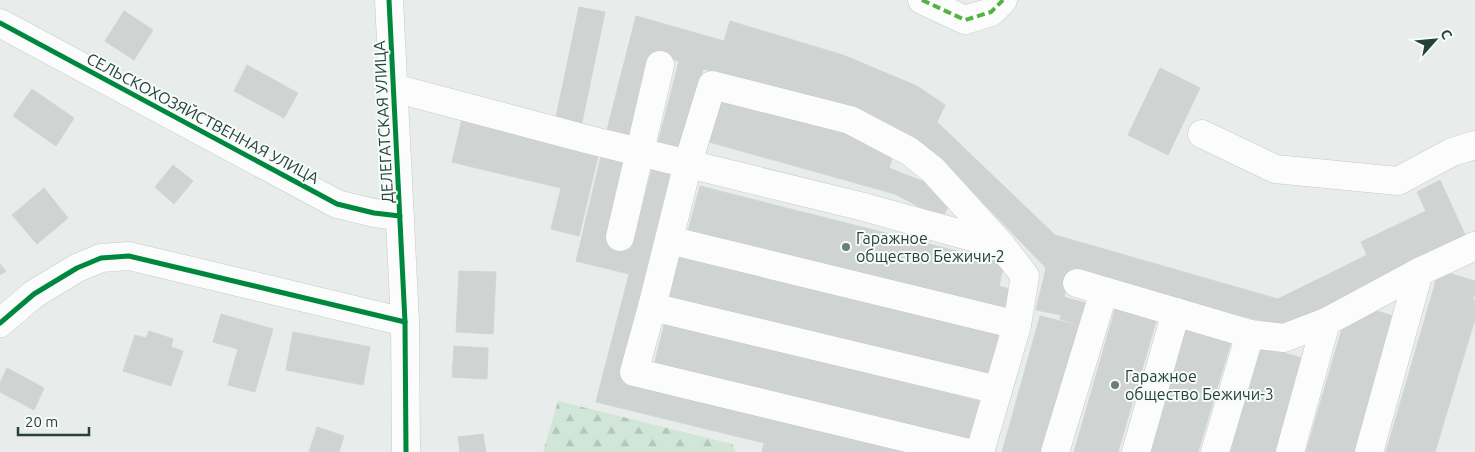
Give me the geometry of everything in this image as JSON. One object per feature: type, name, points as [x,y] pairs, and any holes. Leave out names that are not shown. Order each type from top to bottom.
[{"type":"street","name":"ДЕЛЕГАТСКАЯ УЛИЦА","points":[[389,0],[405,322],[406,452]]},
{"type":"street","points":[[922,0],[965,20],[991,12],[1003,0]]},
{"type":"street","name":"СЕЛЬСКОХОЗЯЙСТВЕННАЯ УЛИЦА","points":[[0,23],[337,204],[374,213],[400,216]]},
{"type":"street","points":[[620,237],[660,65]]},
{"type":"street","points":[[965,452],[634,372],[688,163],[712,85],[850,120],[909,152],[933,170],[1001,245],[1025,276],[1017,325],[980,452]]},
{"type":"street","points":[[394,88],[586,140],[688,163],[860,206],[1001,245]]},
{"type":"street","points":[[1202,134],[1275,170],[1398,181],[1452,152],[1475,145]]},
{"type":"street","points":[[669,240],[1017,325]]},
{"type":"street","points":[[1077,283],[1250,334],[1284,338],[1326,322],[1419,272],[1475,246]]},
{"type":"street","points":[[0,323],[34,294],[77,268],[101,258],[129,256],[405,322]]},
{"type":"street","points":[[1369,452],[1419,272]]},
{"type":"street","points":[[1055,452],[1104,291]]},
{"type":"street","points":[[652,307],[998,390]]},
{"type":"street","points":[[1136,452],[1176,312]]},
{"type":"street","points":[[1290,452],[1326,322]]},
{"type":"street","points":[[1215,452],[1250,334]]},
{"type":"green space","points":[[558,401],[732,444],[736,452],[543,452]]},
{"type":"building","points":[[579,7],[605,12],[581,127],[555,122]]},
{"type":"building","points":[[124,11],[153,30],[134,60],[105,41]]},
{"type":"building","points":[[636,16],[724,41],[730,21],[843,55],[917,86],[945,105],[937,122],[1055,235],[1278,299],[1367,255],[1361,242],[1426,211],[1417,192],[1440,180],[1467,239],[1284,327],[1071,270],[1064,297],[1086,303],[1080,325],[1060,319],[1061,315],[1036,310],[1046,268],[964,183],[916,141],[852,109],[703,69],[680,153],[657,147],[679,61],[653,54],[630,140],[606,134]]},
{"type":"building","points":[[247,65],[298,93],[284,118],[234,91]]},
{"type":"building","points":[[1160,68],[1200,88],[1168,155],[1128,135]]},
{"type":"building","points":[[32,89],[74,118],[56,146],[13,116]]},
{"type":"building","points":[[722,98],[851,131],[893,156],[889,168],[927,183],[950,202],[942,219],[895,194],[709,142]]},
{"type":"building","points":[[462,119],[503,129],[493,172],[452,162]]},
{"type":"building","points":[[503,129],[599,152],[579,236],[551,229],[561,188],[493,172]]},
{"type":"building","points":[[602,152],[627,159],[607,243],[631,249],[654,161],[676,167],[623,383],[916,452],[762,452],[764,443],[596,402],[629,274],[576,261]]},
{"type":"building","points":[[173,165],[193,181],[174,204],[155,187]]},
{"type":"building","name":"Гаражное общество Бежичи-2","points":[[700,186],[1004,263],[999,286],[1009,289],[1004,311],[688,231]]},
{"type":"building","points":[[44,188],[68,218],[37,244],[12,215]]},
{"type":"building","points":[[678,254],[1000,333],[989,379],[667,300]]},
{"type":"building","points":[[0,264],[6,271],[0,275]]},
{"type":"building","points":[[1439,270],[1475,281],[1473,300],[1475,301],[1475,319],[1435,452],[1386,452]]},
{"type":"building","points":[[459,271],[496,272],[493,334],[456,332]]},
{"type":"building","name":"Гаражное общество Бежичи-3","points":[[1116,306],[1157,318],[1118,452],[1074,452]]},
{"type":"building","points":[[1366,308],[1394,316],[1355,452],[1306,452],[1344,322]]},
{"type":"building","points":[[221,314],[273,329],[255,392],[228,385],[238,349],[213,342]]},
{"type":"building","points":[[1040,316],[1081,326],[1043,452],[1002,452]]},
{"type":"building","points":[[665,322],[983,402],[972,445],[654,365]]},
{"type":"building","points":[[1186,329],[1231,342],[1198,452],[1149,452]]},
{"type":"building","points":[[149,331],[173,339],[171,347],[183,351],[171,386],[123,371],[135,335],[146,338]]},
{"type":"building","points":[[293,332],[370,347],[363,385],[286,370]]},
{"type":"building","points":[[454,346],[488,348],[487,379],[452,377]]},
{"type":"building","points":[[1261,346],[1305,359],[1278,452],[1230,452]]},
{"type":"building","points":[[7,368],[44,388],[34,410],[0,392],[0,383]]},
{"type":"building","points":[[317,427],[344,436],[339,452],[309,452]]},
{"type":"building","points":[[483,434],[486,452],[460,452],[458,437]]},
{"type":"marked path","points":[[922,0],[965,20],[991,12],[1003,0]]},
{"type":"cycle path","points":[[389,0],[405,322],[406,452]]},
{"type":"cycle path","points":[[0,23],[337,204],[374,213],[400,216]]},
{"type":"cycle path","points":[[0,323],[34,294],[77,268],[101,258],[129,256],[405,322]]},
{"type":"place","name":"Гаражное общество Бежичи-2","points":[[846,247]]},
{"type":"place","name":"Гаражное общество Бежичи-3","points":[[1115,385]]}]
